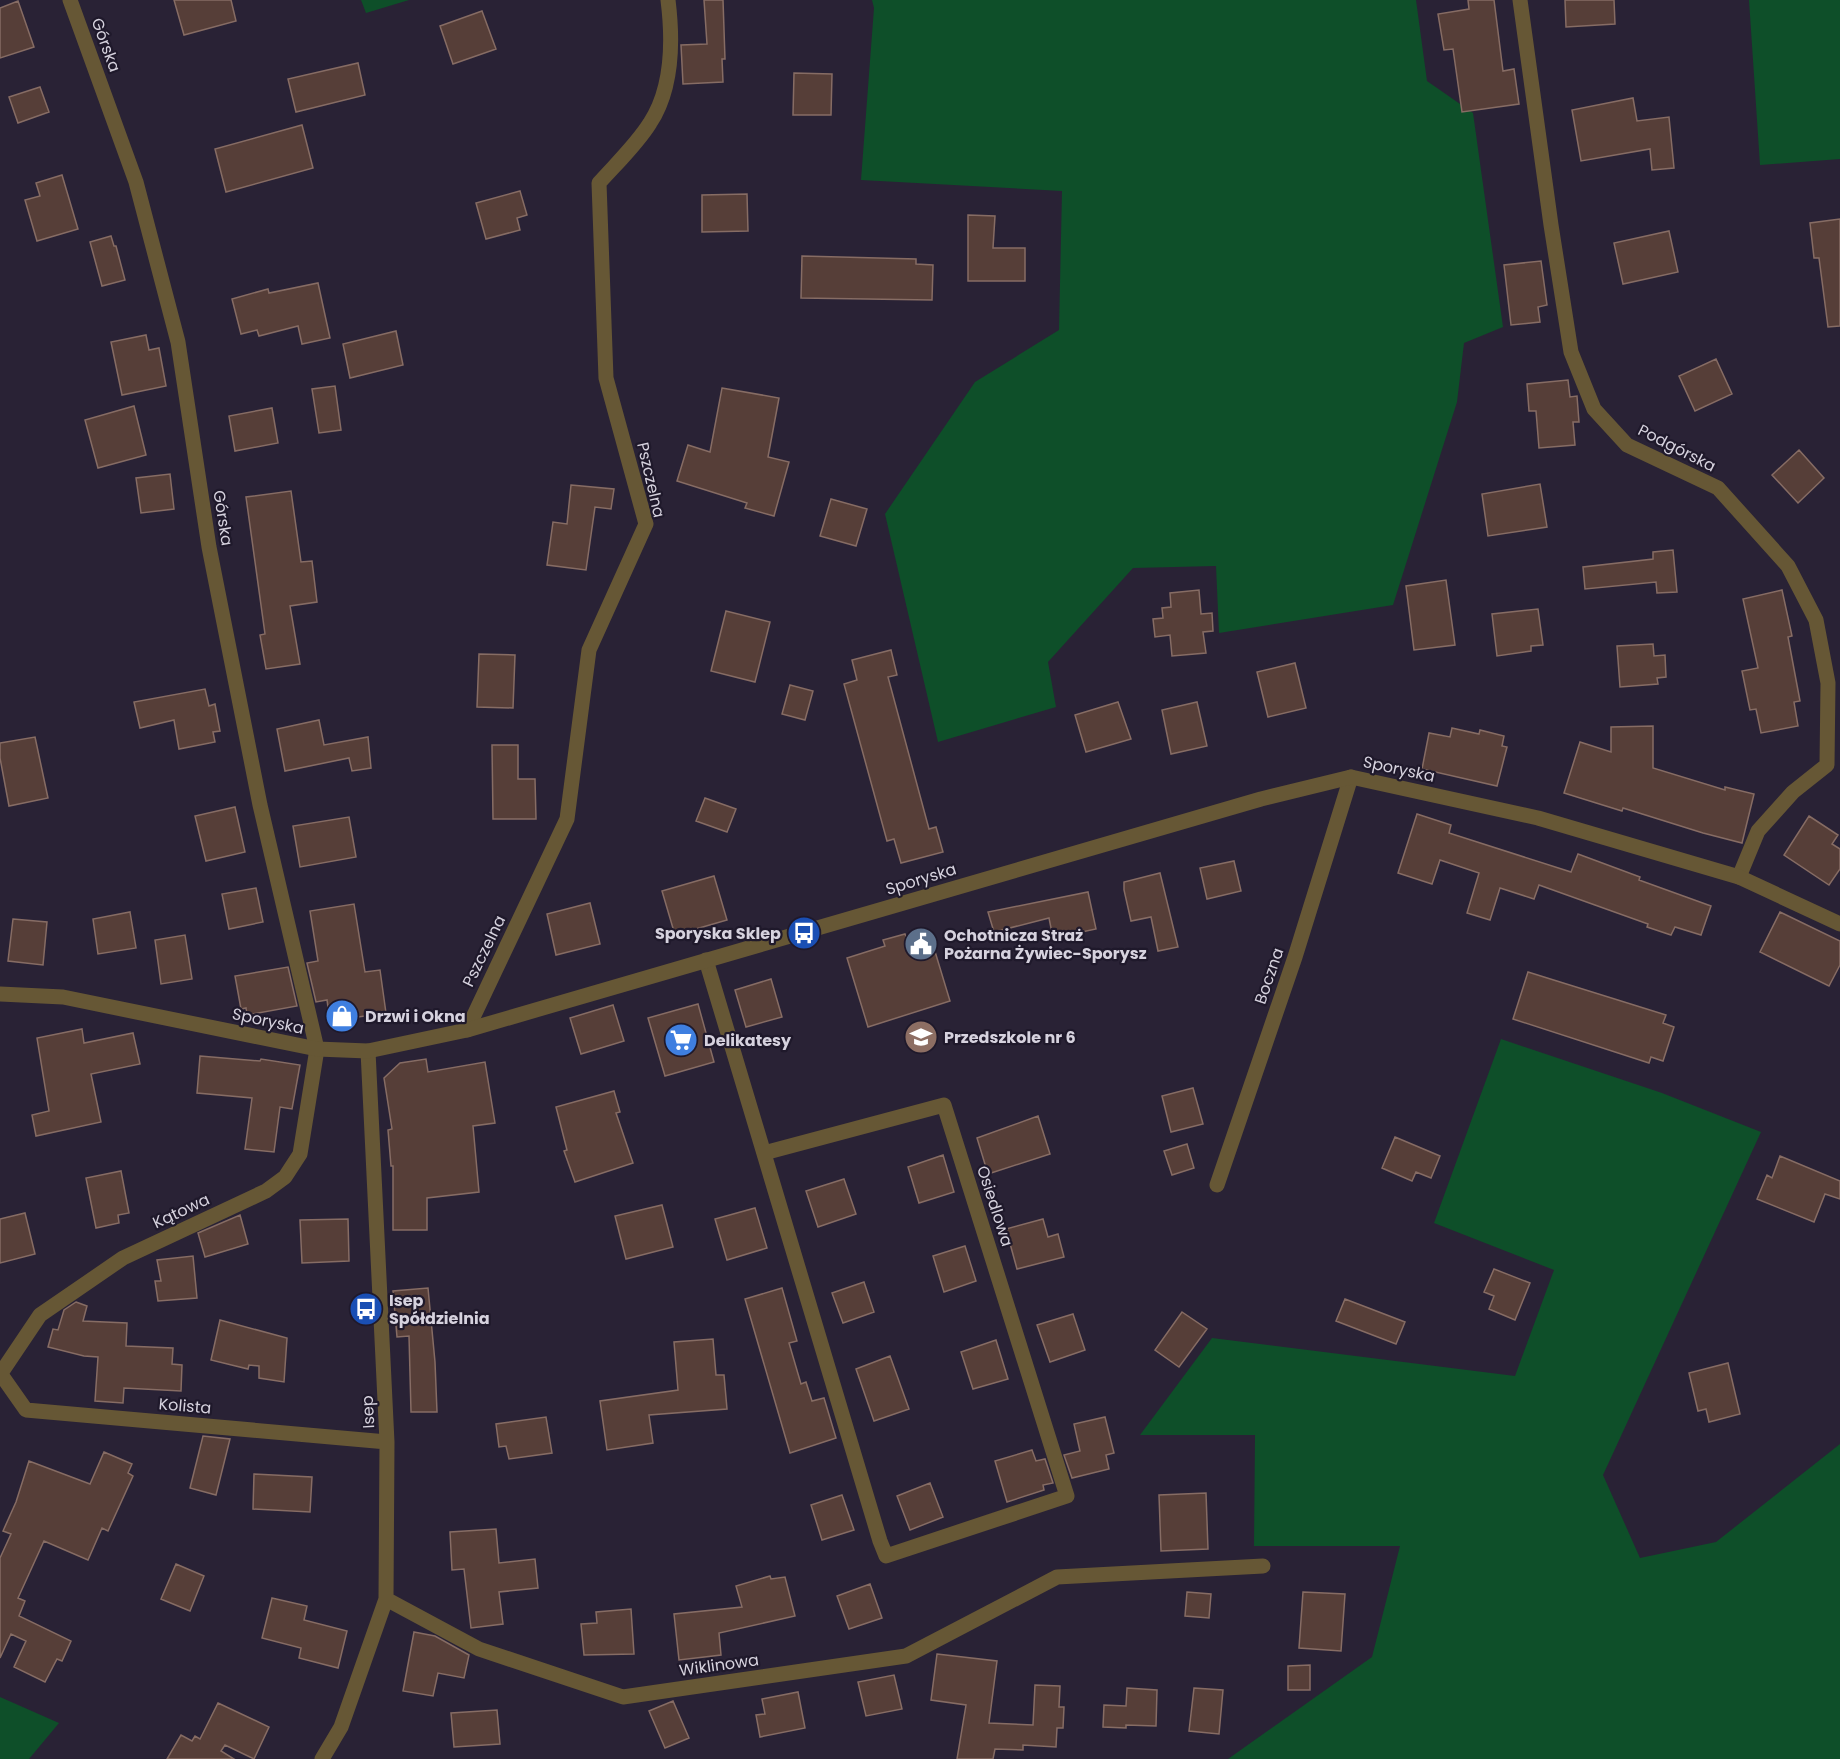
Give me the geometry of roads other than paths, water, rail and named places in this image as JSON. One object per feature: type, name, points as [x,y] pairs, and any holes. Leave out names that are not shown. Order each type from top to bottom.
[{"type":"street","name":"Górska","points":[[70,0],[136,182],[178,342],[209,547],[255,782],[317,1049]]},
{"type":"street","name":"Pszczelna","points":[[467,1030],[567,819],[589,650],[646,524],[606,378],[599,183],[650,124],[659,106],[665,88],[671,40],[669,0]]},
{"type":"street","name":"Podgórska","points":[[1520,0],[1571,352],[1594,410],[1627,445],[1718,489],[1788,566],[1816,620],[1834,682],[1827,765],[1793,792],[1758,831],[1739,877]]},
{"type":"street","name":"Sporyska","points":[[0,994],[63,997],[317,1049],[368,1051],[467,1030],[1261,799],[1351,777],[1538,818],[1739,877],[1840,924]]},
{"type":"street","name":"Boczna","points":[[1217,1185],[1294,957],[1351,777]]},
{"type":"street","points":[[706,960],[764,1153]]},
{"type":"street","name":"Kątowa","points":[[0,1373],[40,1315],[114,1264],[266,1191],[285,1177],[300,1154],[317,1049]]},
{"type":"street","name":"Isep","points":[[322,1759],[341,1727],[386,1599],[387,1442],[368,1051]]},
{"type":"street","name":"Osiedlowa","points":[[944,1105],[1067,1496],[886,1556],[764,1153],[944,1105]]},
{"type":"street","name":"Kolista","points":[[0,1373],[26,1410],[387,1442]]},
{"type":"street","name":"Wiklinowa","points":[[386,1599],[479,1650],[623,1697],[906,1656],[1057,1577],[1263,1566]]},
{"type":"place","name":"Sporyska Sklep","points":[[804,933]]},
{"type":"place","name":"Ochotnicza Straż Pożarna Żywiec-Sporysz","points":[[921,944]]},
{"type":"place","name":"Drzwi i Okna","points":[[342,1016]]},
{"type":"place","name":"Przedszkole nr 6","points":[[921,1037]]},
{"type":"place","name":"Delikatesy","points":[[681,1040]]},
{"type":"place","name":"Isep Spółdzielnia","points":[[366,1309]]}]
